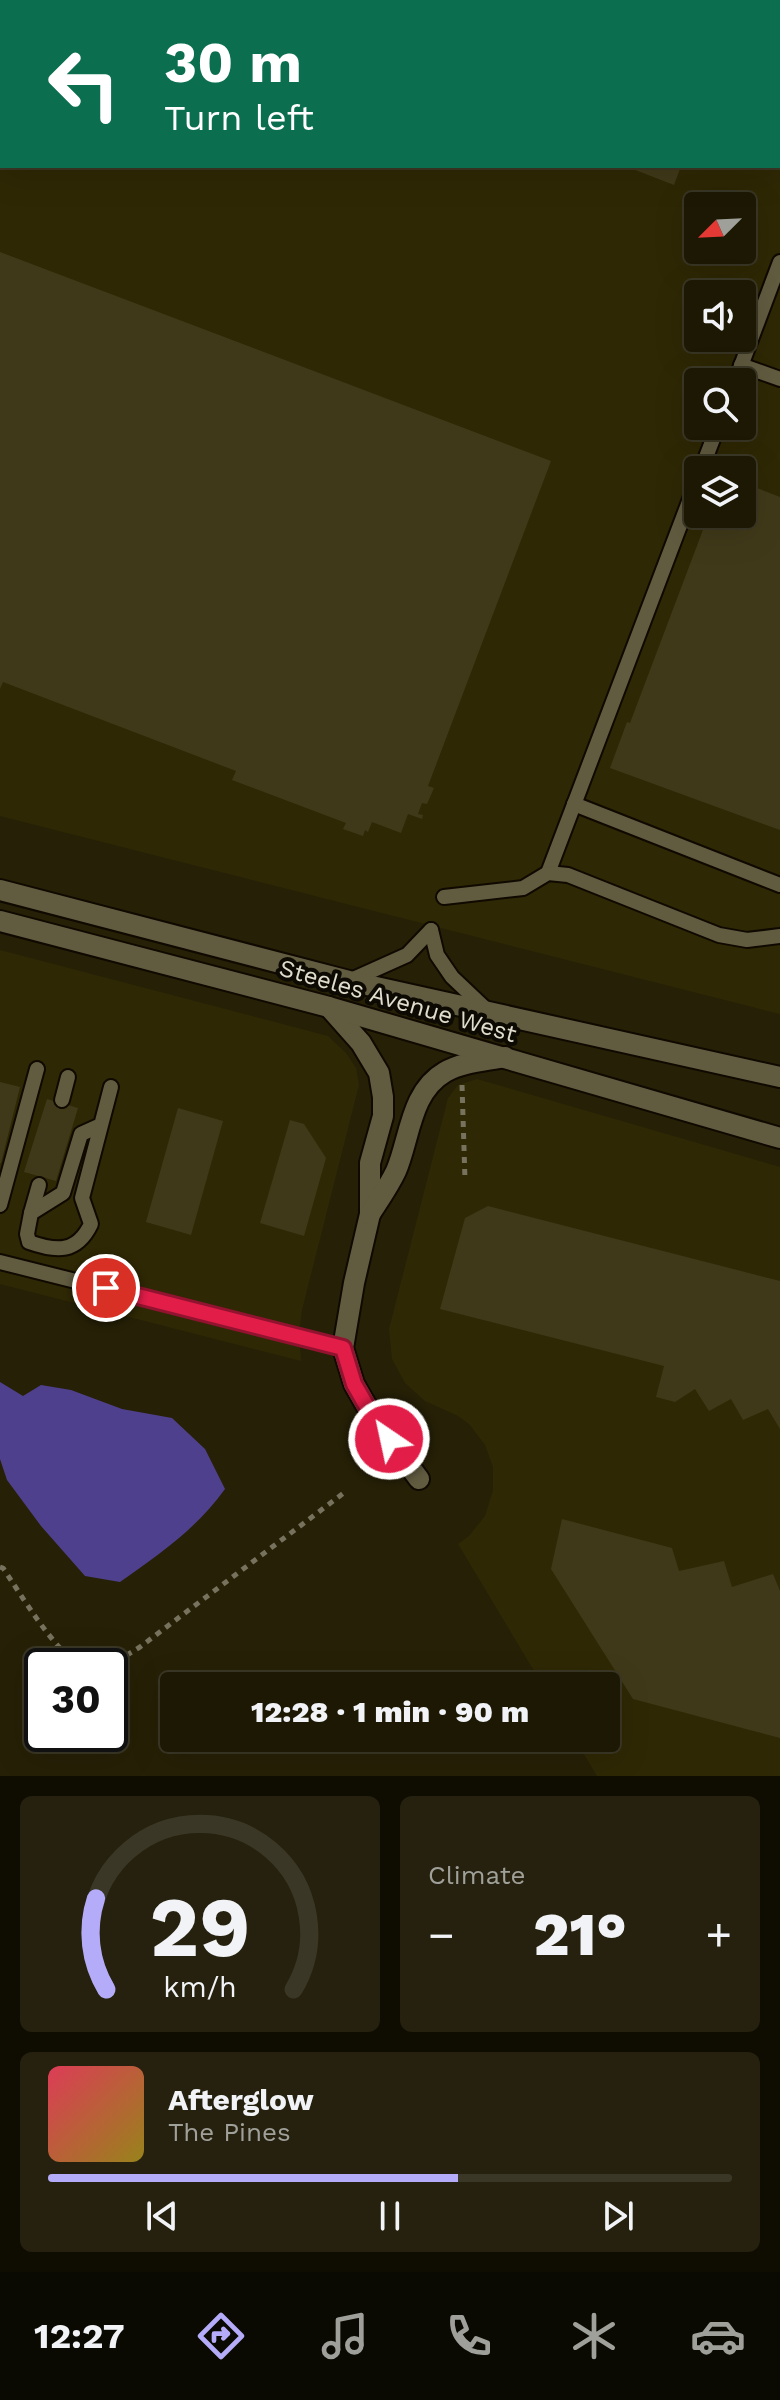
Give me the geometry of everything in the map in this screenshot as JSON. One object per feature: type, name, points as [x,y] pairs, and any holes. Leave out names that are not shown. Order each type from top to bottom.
[{"type":"main road","name":"Steeles Avenue West","points":[[0,890],[349,981],[780,1077]]},
{"type":"main road","name":"Steeles Avenue West","points":[[0,921],[329,1007],[780,1138]]},
{"type":"main road","points":[[329,1007],[361,1043],[379,1073],[383,1097],[383,1116],[370,1163],[370,1214],[343,1348],[354,1384],[374,1419],[419,1479]]},
{"type":"main road","points":[[370,1214],[396,1171],[412,1117],[428,1088],[443,1073],[464,1065],[505,1057]]},
{"type":"lane","points":[[740,368],[780,262]]},
{"type":"lane","points":[[741,365],[780,379]]},
{"type":"lane","points":[[548,873],[684,515]]},
{"type":"lane","points":[[574,804],[780,885]]},
{"type":"lane","points":[[444,897],[523,888],[548,873],[568,875],[719,935],[747,940],[780,936]]},
{"type":"lane","points":[[349,981],[407,955],[431,930],[437,955],[452,977],[490,1012]]},
{"type":"lane","points":[[0,1205],[37,1069]]},
{"type":"lane","points":[[62,1100],[68,1077]]},
{"type":"lane","points":[[39,1185],[27,1234],[29,1242],[61,1249],[84,1238],[91,1224],[82,1198],[111,1087]]},
{"type":"lane","points":[[31,1213],[63,1193],[81,1134],[101,1125]]},
{"type":"lane","points":[[0,1262],[343,1348]]},
{"type":"path","points":[[462,1077],[465,1180]]},
{"type":"path","points":[[128,1654],[345,1492]]},
{"type":"path","points":[[0,1567],[61,1648]]},
{"type":"shaded area","points":[[0,168],[780,168],[780,1014],[0,816]]},
{"type":"shaded area","points":[[0,950],[328,1036],[346,1053],[356,1068],[359,1085],[302,1310],[299,1333],[301,1361],[0,1284]]},
{"type":"shaded area","points":[[477,1079],[780,1167],[780,1776],[597,1776],[582,1752],[620,1752],[620,1672],[535,1672],[458,1544],[485,1516],[493,1490],[493,1467],[485,1445],[469,1424],[425,1401],[405,1383],[392,1359],[389,1329],[448,1098],[458,1085]]},
{"type":"shaded area","points":[[0,1382],[23,1396],[41,1385],[71,1390],[122,1409],[172,1418],[205,1449],[225,1489],[190,1528],[120,1582],[85,1576],[41,1526],[7,1480],[0,1459]]},
{"type":"building","points":[[630,168],[680,168],[674,185]]},
{"type":"building","points":[[0,252],[551,461],[428,786],[434,788],[427,804],[422,803],[418,814],[423,815],[422,819],[408,814],[401,833],[372,822],[363,836],[343,829],[346,823],[232,780],[236,771],[3,682],[0,689]]},
{"type":"building","points":[[756,488],[780,497],[780,830],[610,768],[627,722],[630,723],[704,528],[756,528]]},
{"type":"building","points":[[0,1082],[20,1087],[1,1163],[0,1163]]},
{"type":"building","points":[[47,1099],[78,1108],[56,1181],[24,1172]]},
{"type":"building","points":[[178,1108],[223,1121],[191,1235],[146,1222]]},
{"type":"building","points":[[290,1120],[304,1124],[326,1158],[304,1236],[260,1223]]},
{"type":"building","points":[[488,1206],[780,1281],[780,1429],[768,1409],[743,1420],[731,1399],[709,1411],[695,1389],[675,1402],[656,1397],[664,1366],[440,1309],[465,1218]]},
{"type":"building","points":[[562,1519],[672,1548],[679,1571],[724,1561],[732,1587],[773,1574],[780,1591],[780,1738],[633,1699],[620,1678],[620,1672],[616,1672],[551,1569]]},
{"type":"route","points":[[106,1288],[343,1348],[354,1384],[389,1439]]}]
